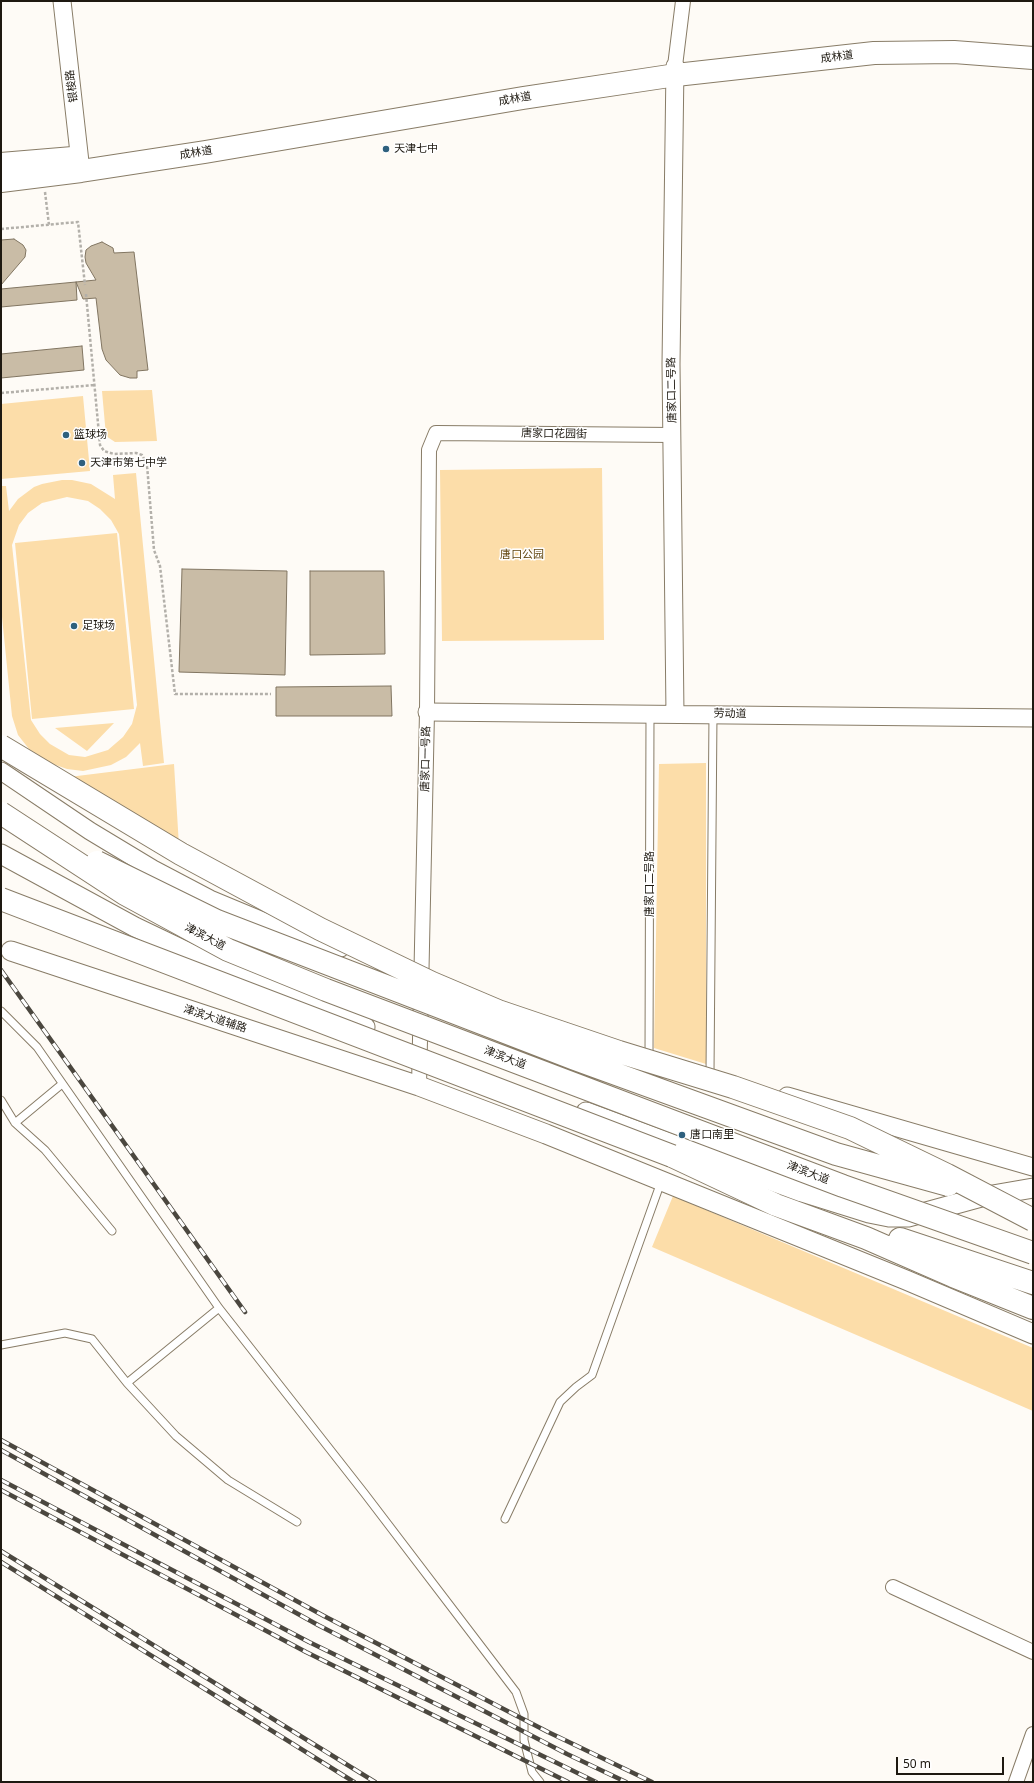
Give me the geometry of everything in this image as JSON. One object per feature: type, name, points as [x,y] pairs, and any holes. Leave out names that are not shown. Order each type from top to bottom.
[{"type":"main road","name":"成林道","points":[[1,181],[44,176],[80,164],[171,145],[521,89],[890,45],[964,42],[1033,44]]},
{"type":"main road","name":"成林道","points":[[675,71],[874,53],[954,52],[1033,58]]},
{"type":"main road","name":"成林道","points":[[1,164],[80,164]]},
{"type":"main road","points":[[1,746],[181,854],[320,929],[432,983],[498,1011],[619,1052],[733,1087],[850,1128],[1033,1220]]},
{"type":"main road","name":"津滨大道","points":[[1,813],[126,894],[228,950],[340,996],[843,1186],[955,1227],[1033,1253]]},
{"type":"main road","points":[[34,833],[217,921],[654,1090],[855,1160],[926,1180],[1033,1203]]},
{"type":"main road","name":"津滨大道","points":[[1,854],[128,924],[207,970],[672,1156],[897,1238],[1033,1283]]},
{"type":"main road","points":[[1,898],[207,970],[802,1192],[869,1213],[889,1217],[908,1217],[981,1197],[1033,1188]]},
{"type":"main road","points":[[1,913],[207,970]]},
{"type":"main road","name":"津滨大道辅路","points":[[11,951],[419,1086],[662,1180],[1033,1334]]},
{"type":"main road","points":[[672,1156],[776,1205],[866,1238],[952,1276],[1033,1308]]},
{"type":"main road","points":[[955,1227],[1033,1246]]},
{"type":"street","name":"银梭路","points":[[62,1],[80,164]]},
{"type":"street","points":[[675,71],[683,1]]},
{"type":"street","name":"唐家口二号路","points":[[675,71],[671,364],[675,714]]},
{"type":"street","name":"唐家口花园街","points":[[436,433],[673,435]]},
{"type":"street","name":"唐家口一号路","points":[[419,1086],[427,712],[429,450],[436,433]]},
{"type":"street","name":"劳动道","points":[[427,712],[1033,718]]},
{"type":"street","points":[[1,771],[90,831],[153,869],[210,899],[275,926],[468,987],[562,1025],[650,1054],[1033,1167]]},
{"type":"street","points":[[892,1587],[1033,1652]]},
{"type":"street","points":[[1016,1782],[1033,1734]]},
{"type":"lane","name":"唐家口二号路","points":[[650,714],[650,1054]]},
{"type":"lane","points":[[710,1072],[713,714]]},
{"type":"lane","points":[[1,1011],[37,1047],[219,1308],[370,1500],[516,1692],[524,1714],[524,1740],[532,1772],[540,1782]]},
{"type":"lane","points":[[15,1123],[62,1084]]},
{"type":"lane","points":[[1,1100],[15,1123],[45,1150],[112,1231]]},
{"type":"lane","points":[[505,1519],[560,1402],[592,1375],[599,1360],[620,1295],[662,1180]]},
{"type":"lane","points":[[127,1383],[219,1308]]},
{"type":"lane","points":[[1,1345],[65,1333],[92,1339],[127,1383],[176,1436],[228,1480],[297,1522]]},
{"type":"path","points":[[44,176],[49,225]]},
{"type":"path","points":[[1,229],[78,222],[85,285]]},
{"type":"path","points":[[86,294],[100,445],[104,451],[114,454],[136,453],[142,455],[147,465],[154,550],[160,566],[175,694],[271,694]]},
{"type":"path","points":[[1,394],[94,385]]},
{"type":"green space","points":[[152,390],[157,441],[115,442],[106,436],[102,391]]},
{"type":"green space","points":[[83,396],[90,471],[1,479],[1,404]]},
{"type":"green space","name":"唐口公园","points":[[602,468],[604,640],[442,641],[440,470]]},
{"type":"green space","points":[[136,473],[164,763],[143,766],[140,743],[126,757],[111,765],[83,771],[67,769],[50,763],[29,749],[18,735],[12,716],[1,607],[1,486],[6,486],[9,511],[18,499],[34,487],[62,480],[72,480],[91,484],[115,499],[113,475]],"holes":[[[67,497],[88,501],[100,509],[111,520],[119,534],[137,705],[132,724],[123,737],[108,750],[85,757],[69,755],[50,744],[40,734],[31,720],[12,545],[19,525],[28,513],[42,503]]]},
{"type":"green space","name":"足球场","points":[[117,533],[134,709],[32,719],[15,543]]},
{"type":"green space","points":[[114,723],[87,751],[55,728]]},
{"type":"green space","points":[[706,763],[706,1064],[654,1048],[659,764]]},
{"type":"green space","points":[[174,764],[179,846],[69,777]]},
{"type":"green space","points":[[673,1196],[1033,1348],[1033,1411],[652,1247]]},
{"type":"building","points":[[14,239],[23,245],[26,250],[25,257],[1,285],[1,240]]},
{"type":"building","points":[[102,242],[113,248],[114,253],[134,252],[148,370],[137,371],[137,378],[130,378],[120,375],[106,360],[102,349],[96,298],[83,299],[76,282],[96,280],[86,263],[86,250],[91,246]]},
{"type":"building","points":[[76,282],[77,300],[1,307],[1,289]]},
{"type":"building","points":[[82,346],[84,370],[1,378],[1,354]]},
{"type":"building","points":[[182,569],[287,571],[285,675],[179,672]]},
{"type":"building","points":[[310,571],[384,571],[385,654],[310,655]]},
{"type":"building","points":[[391,686],[392,716],[276,716],[276,687]]},
{"type":"railway","points":[[1,970],[245,1312]]},
{"type":"railway","points":[[1,1440],[324,1616],[548,1732],[652,1782]]},
{"type":"railway","points":[[1,1450],[318,1625],[567,1754],[626,1782]]},
{"type":"railway","points":[[1,1480],[309,1642],[596,1782]]},
{"type":"railway","points":[[1,1490],[306,1652],[568,1782]]},
{"type":"railway","points":[[1,1551],[375,1782]]},
{"type":"railway","points":[[1,1562],[354,1782]]},
{"type":"place","name":"天津七中","points":[[386,149]]},
{"type":"place","name":"篮球场","points":[[66,435]]},
{"type":"place","name":"天津市第七中学","points":[[82,463]]},
{"type":"place","name":"足球场","points":[[74,626]]},
{"type":"place","name":"唐口南里","points":[[682,1135]]}]
